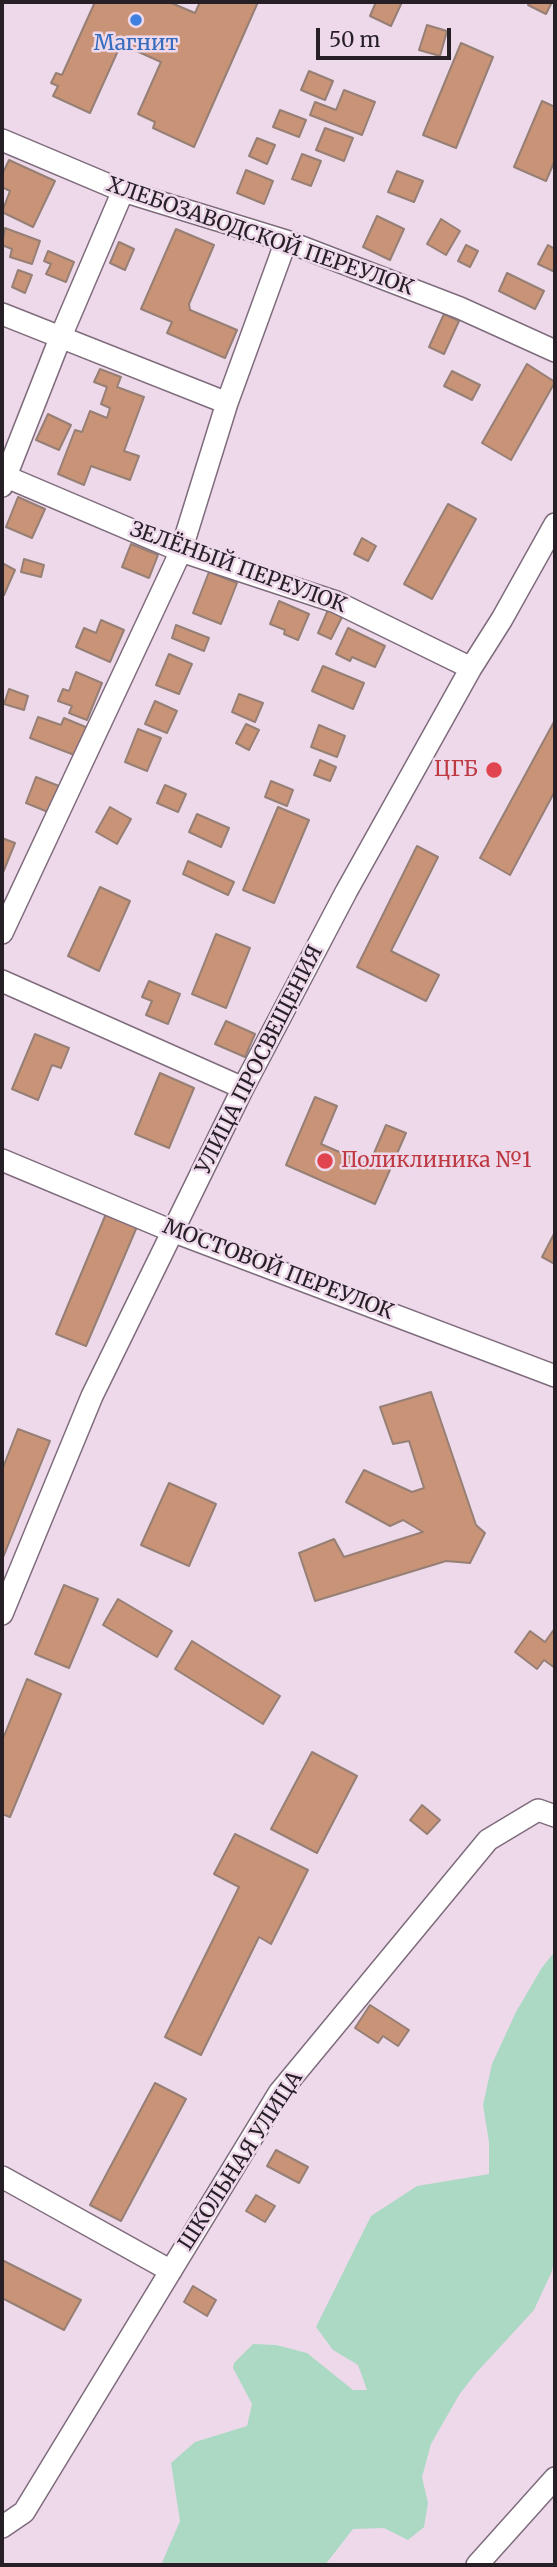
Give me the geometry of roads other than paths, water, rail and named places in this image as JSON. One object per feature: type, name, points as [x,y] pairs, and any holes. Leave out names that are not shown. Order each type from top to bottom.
[{"type":"street","name":"ХЛЕБОЗАВОДСКОЙ ПЕРЕУЛОК","points":[[2,141],[123,191],[286,241],[460,308],[555,351]]},
{"type":"street","points":[[3,479],[123,191]]},
{"type":"street","points":[[2,933],[181,551],[226,403],[286,241]]},
{"type":"street","points":[[2,314],[226,403]]},
{"type":"street","name":"ЗЕЛЁНЫЙ ПЕРЕУЛОК","points":[[3,479],[181,551],[336,602],[471,668]]},
{"type":"street","name":"УЛИЦА ПРОСВЕЩЕНИЯ","points":[[2,1614],[92,1396],[243,1088],[346,892],[555,524]]},
{"type":"street","points":[[2,981],[243,1088]]},
{"type":"street","name":"МОСТОВОЙ ПЕРЕУЛОК","points":[[2,1160],[172,1231],[555,1376]]},
{"type":"street","name":"ШКОЛЬНАЯ УЛИЦА","points":[[2,2527],[24,2512],[279,2093],[488,1840],[538,1810],[555,1816]]},
{"type":"street","points":[[2,2177],[171,2271]]},
{"type":"street","points":[[477,2565],[555,2477]]},
{"type":"place","name":"Магнит","points":[[136,20]]},
{"type":"place","name":"ЦГБ","points":[[494,770]]},
{"type":"place","name":"Поликлиника №1","points":[[325,1161]]}]
